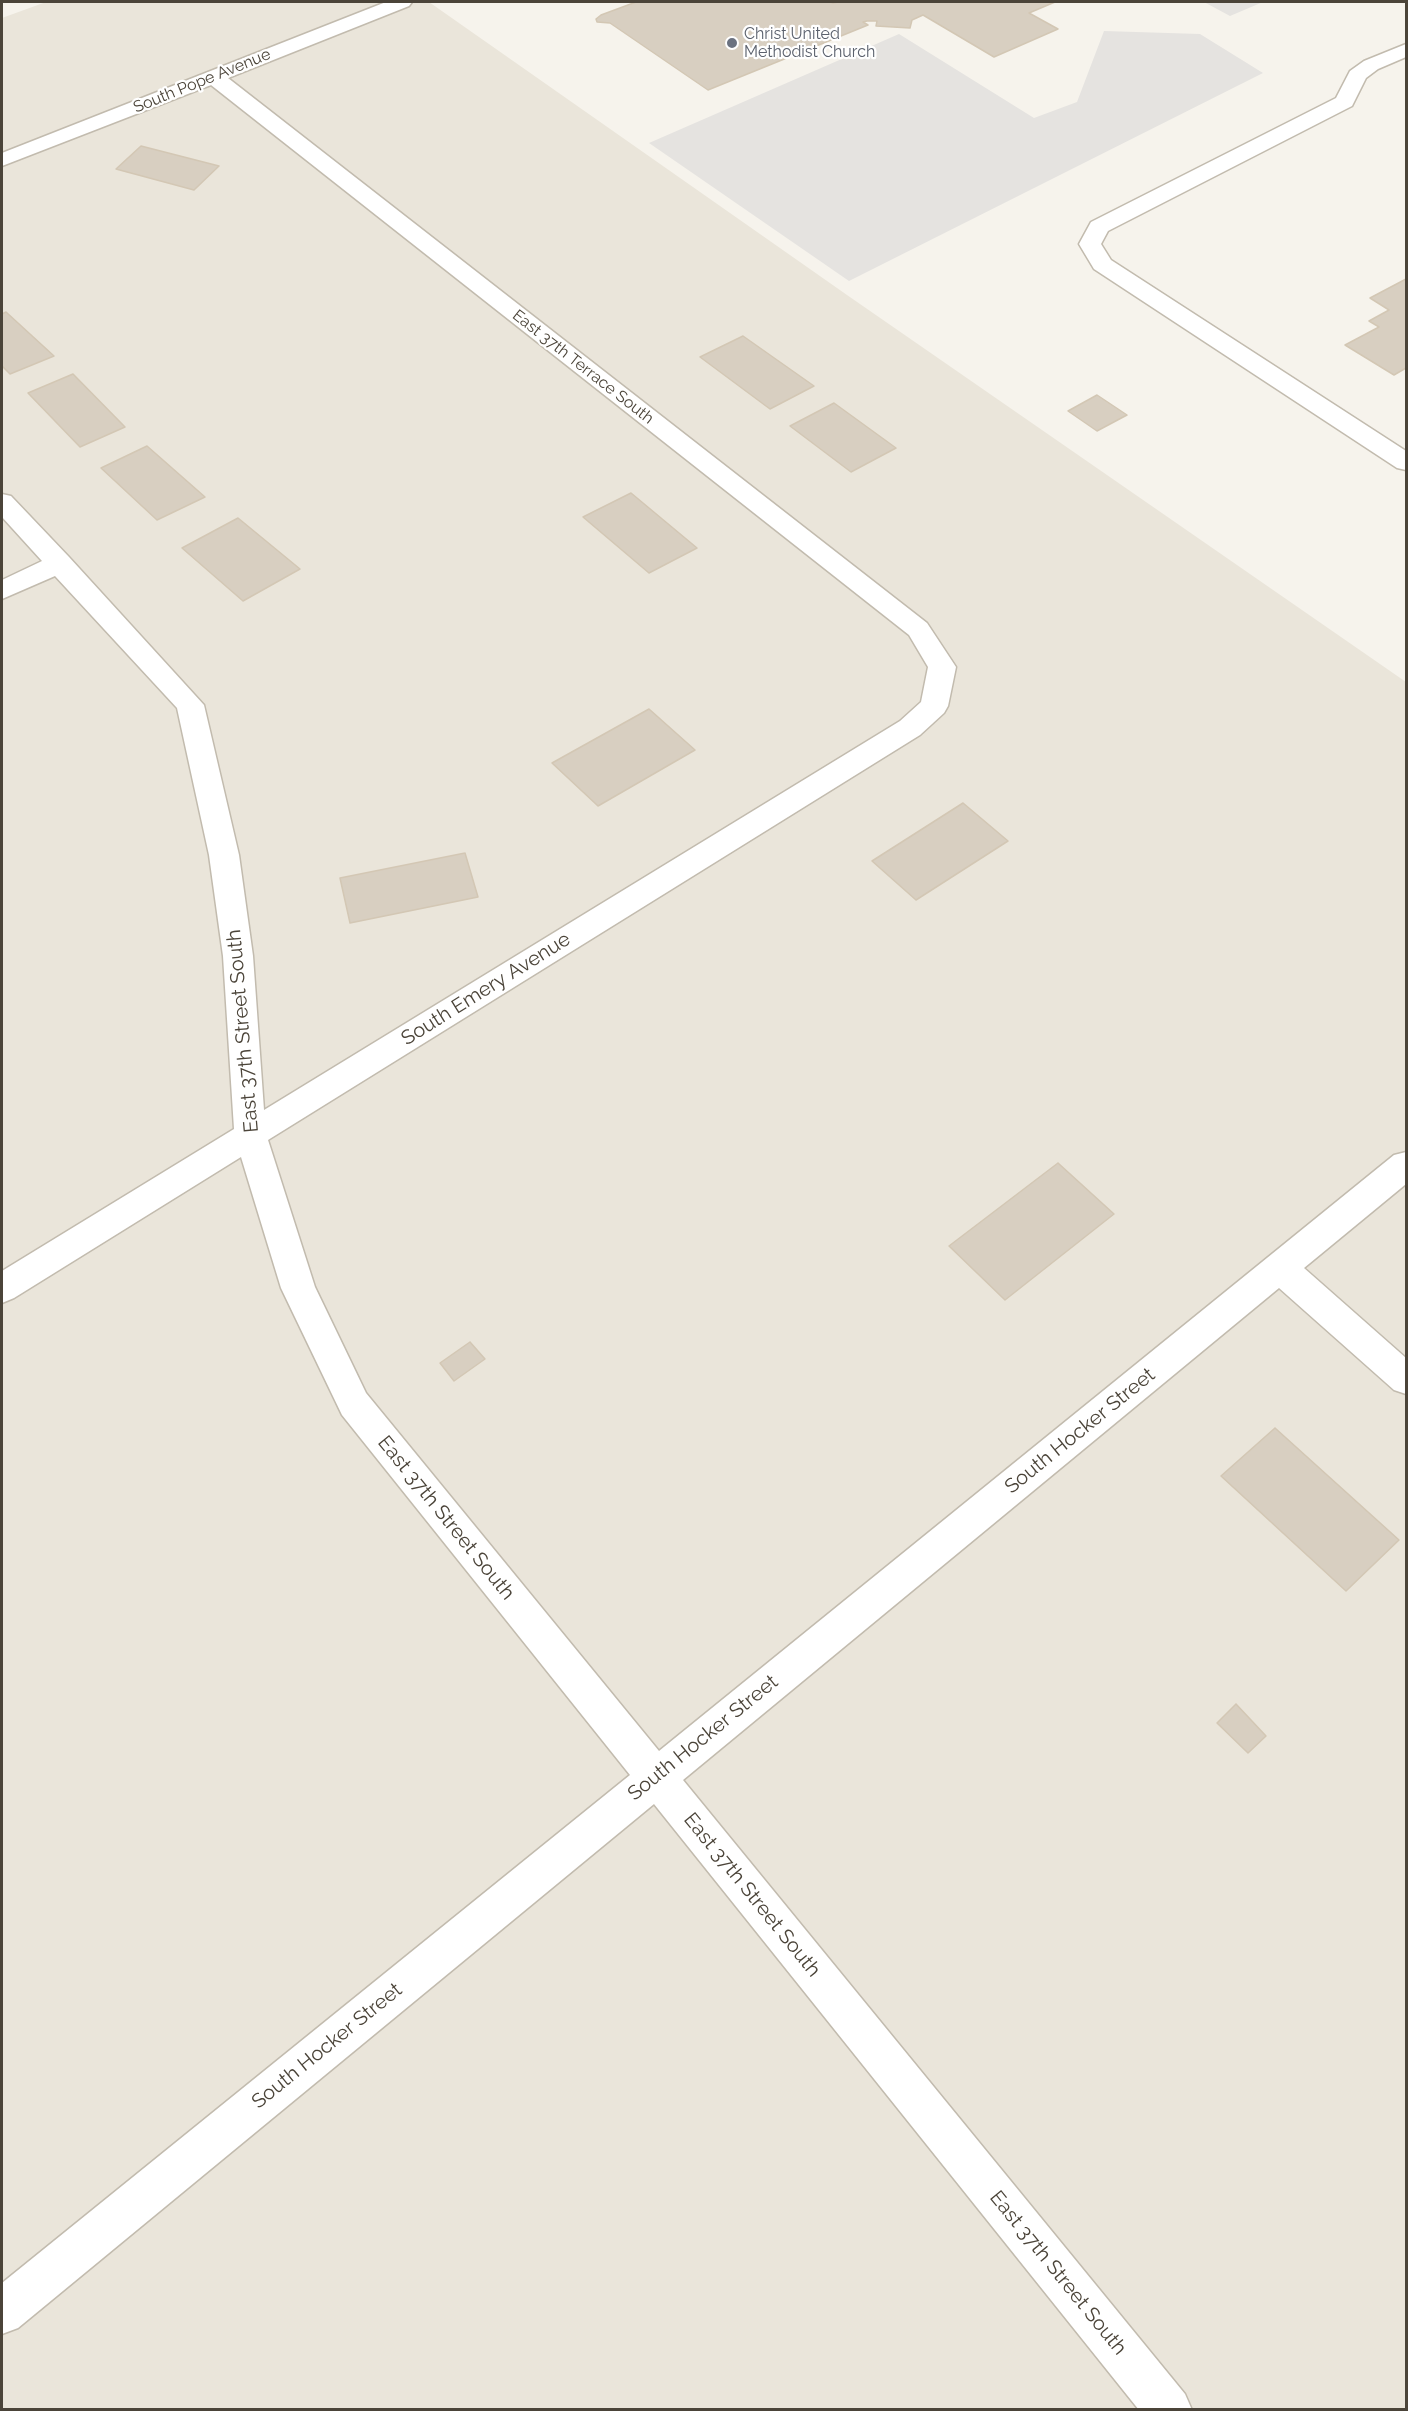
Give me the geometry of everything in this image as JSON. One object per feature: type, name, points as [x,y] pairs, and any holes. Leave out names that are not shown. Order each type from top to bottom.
[{"type":"street","name":"South Pope Avenue","points":[[2,160],[402,2]]},
{"type":"street","points":[[1407,50],[1371,65],[1357,75],[1345,102],[1099,227],[1090,243],[1102,264],[1407,462]]},
{"type":"street","name":"East 37th Terrace South","points":[[213,77],[918,629],[942,667]]},
{"type":"street","name":"East 37th Street South","points":[[2,502],[190,705],[224,855],[238,956],[250,1134],[298,1288],[354,1404],[1169,2409]]},
{"type":"street","points":[[2,590],[60,563]]},
{"type":"street","name":"South Emery Avenue","points":[[2,1288],[910,728],[933,706],[942,667]]},
{"type":"street","name":"South Hocker Street","points":[[2,2312],[1407,1165]]},
{"type":"street","points":[[1280,1268],[1407,1379]]},
{"type":"shaded area","points":[[46,2],[429,2],[1406,682],[1406,2409],[2,2410],[2,18]]},
{"type":"shaded area","points":[[1204,2],[1263,2],[1230,16]]},
{"type":"shaded area","points":[[1104,31],[1200,34],[1263,73],[849,281],[649,143],[899,34],[1034,118],[1077,102]]},
{"type":"building","name":"Christ United Methodist Church","points":[[636,2],[1055,2],[1029,13],[1058,29],[994,57],[923,15],[912,20],[910,28],[876,26],[877,21],[867,21],[863,22],[868,25],[708,90],[610,23],[597,22],[596,19],[601,15]]},
{"type":"building","points":[[141,146],[219,166],[194,190],[116,169]]},
{"type":"building","points":[[1406,279],[1406,368],[1394,375],[1345,345],[1379,327],[1369,321],[1389,310],[1370,298]]},
{"type":"building","points":[[6,312],[54,356],[10,374],[2,366],[2,314]]},
{"type":"building","points":[[743,336],[814,386],[770,409],[700,357]]},
{"type":"building","points":[[73,374],[125,427],[80,447],[28,393]]},
{"type":"building","points":[[1097,395],[1127,415],[1097,431],[1068,411]]},
{"type":"building","points":[[834,403],[896,448],[851,472],[790,426]]},
{"type":"building","points":[[147,446],[205,497],[157,520],[101,468]]},
{"type":"building","points":[[631,493],[697,548],[649,573],[583,517]]},
{"type":"building","points":[[238,518],[300,569],[243,601],[182,548]]},
{"type":"building","points":[[649,709],[695,750],[598,806],[552,763]]},
{"type":"building","points":[[963,803],[1008,841],[916,900],[872,861]]},
{"type":"building","points":[[465,853],[478,897],[350,923],[340,878]]},
{"type":"building","points":[[1058,1163],[1114,1214],[1005,1300],[949,1246]]},
{"type":"building","points":[[470,1342],[485,1359],[454,1381],[440,1363]]},
{"type":"building","points":[[1275,1428],[1399,1540],[1346,1591],[1221,1476]]},
{"type":"building","points":[[1236,1704],[1266,1736],[1248,1753],[1217,1723]]},
{"type":"place","name":"Christ United Methodist Church","points":[[732,43]]}]
